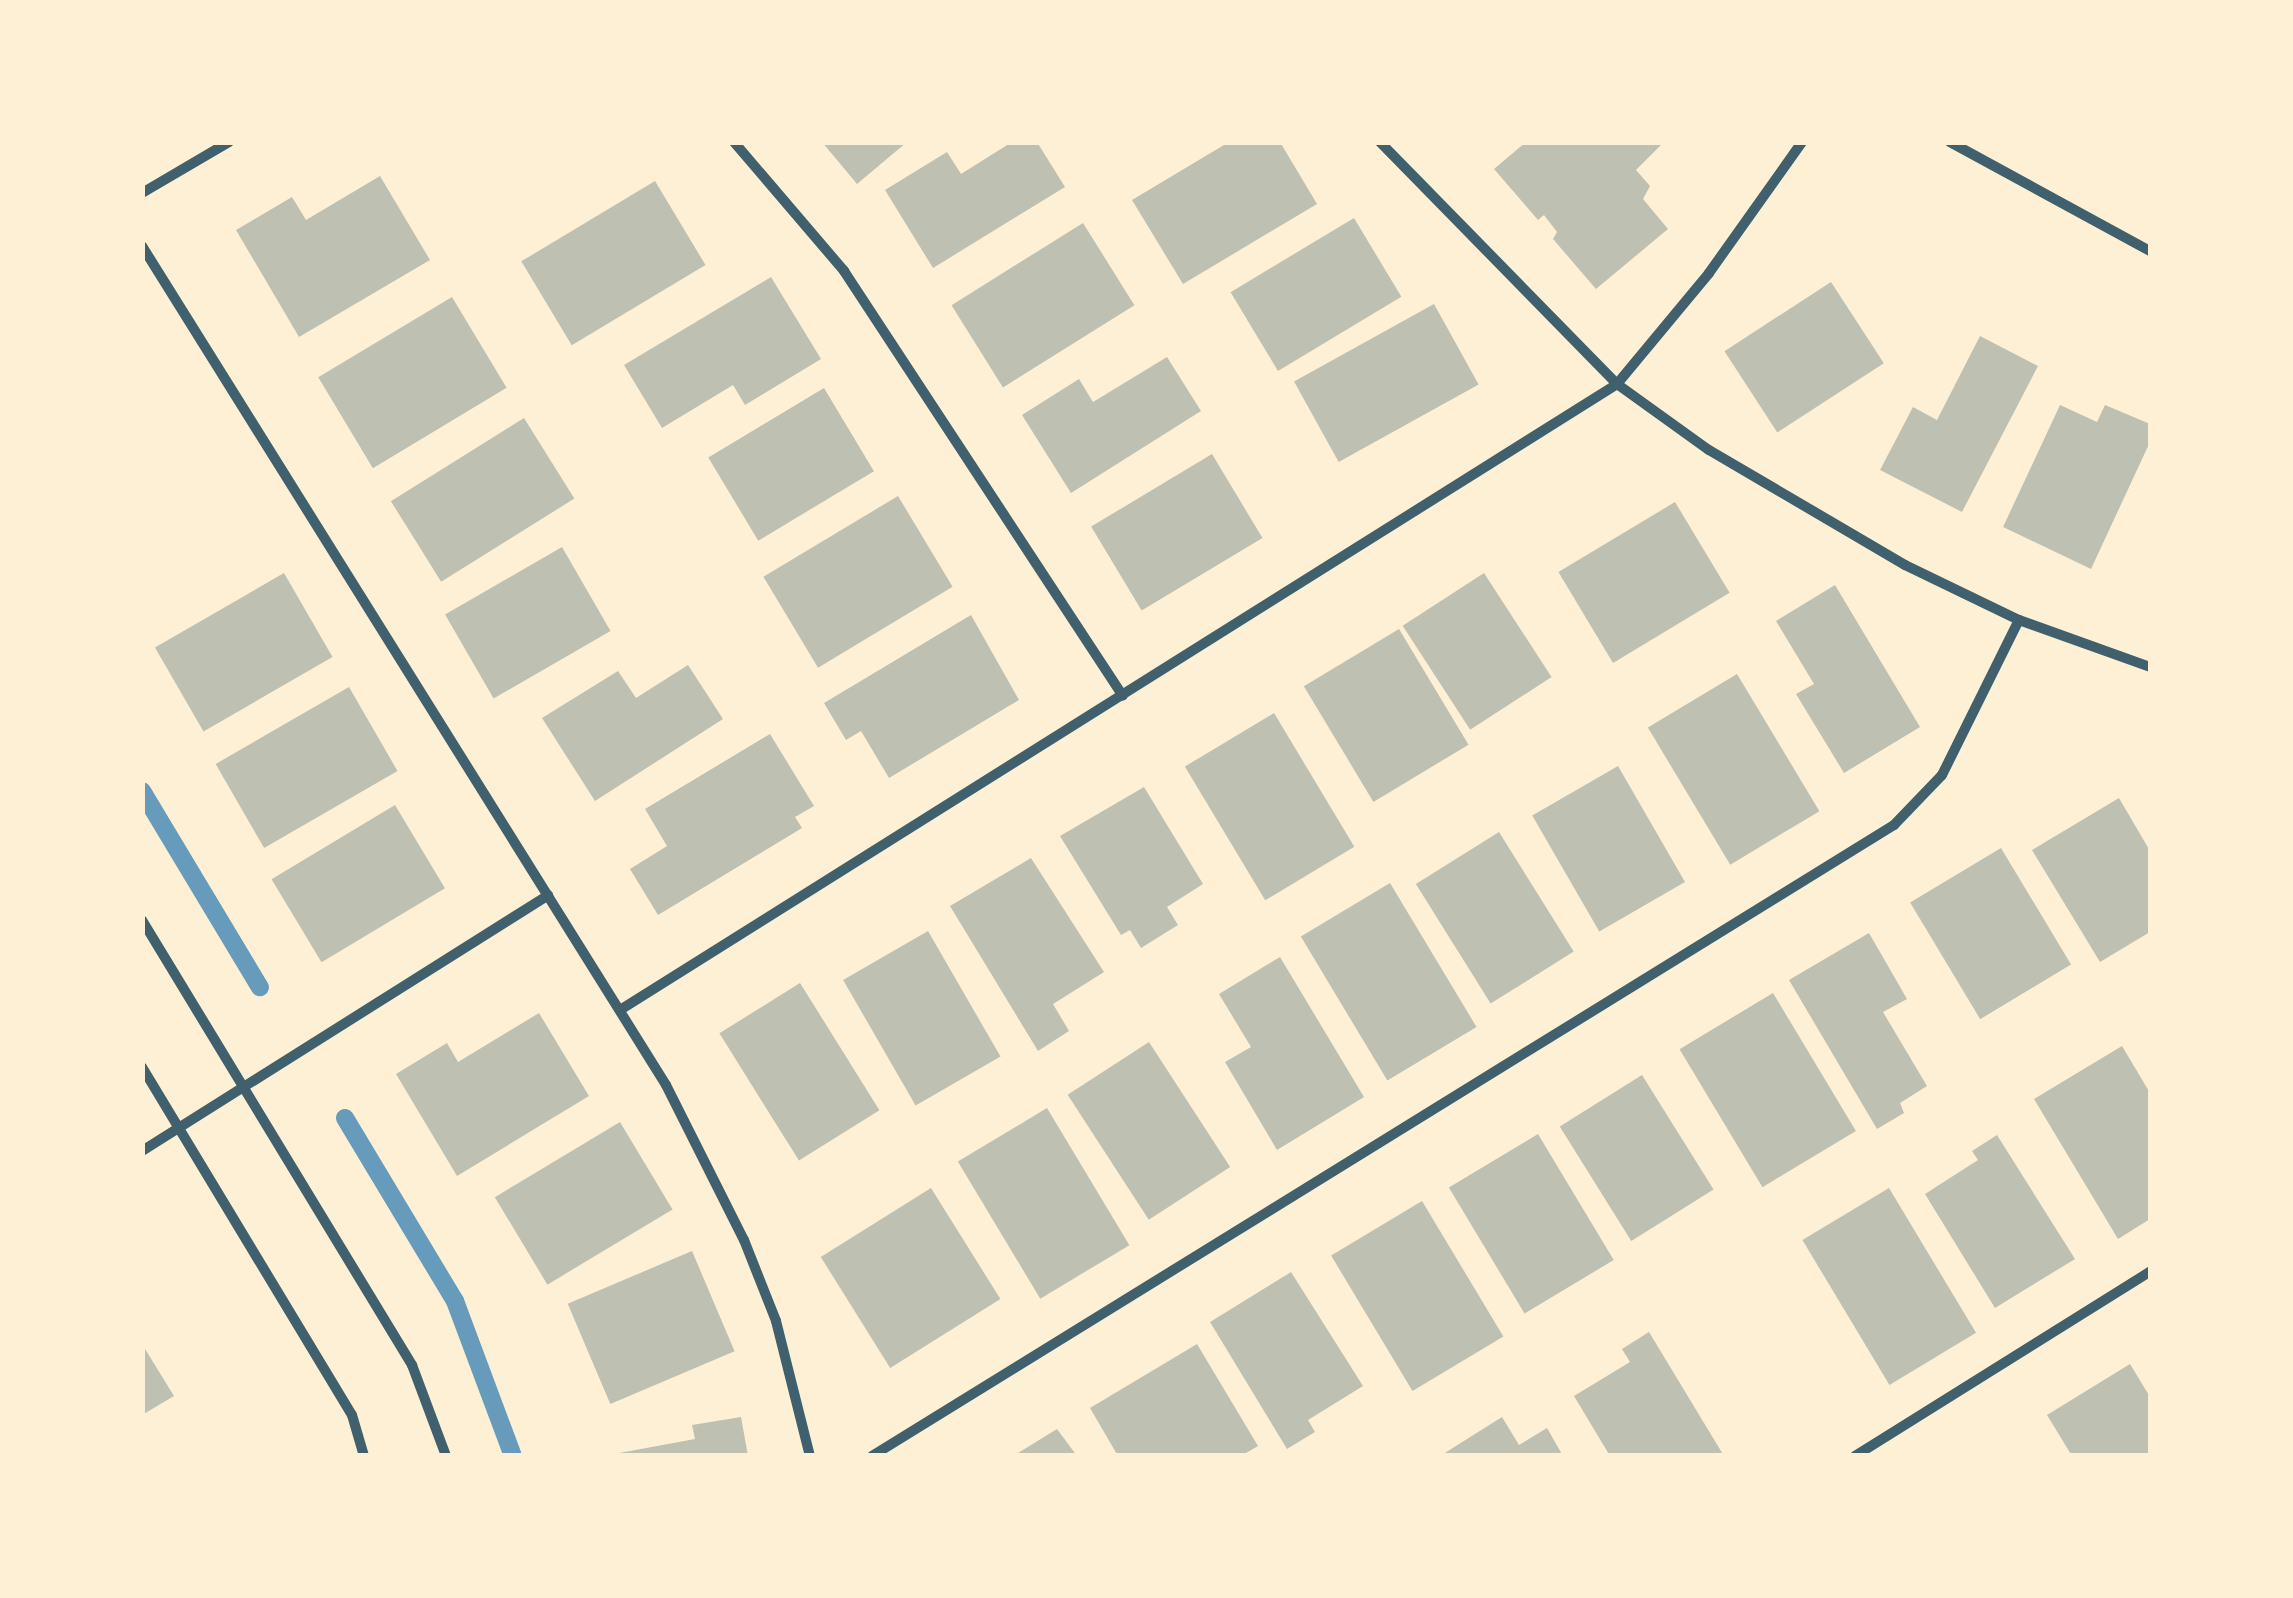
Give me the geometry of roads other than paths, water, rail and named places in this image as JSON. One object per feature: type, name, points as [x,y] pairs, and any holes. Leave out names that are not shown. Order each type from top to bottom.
[{"type":"street","points":[[142,193],[229,142]]},
{"type":"street","points":[[734,142],[844,272],[1123,696]]},
{"type":"street","points":[[1380,142],[1616,384],[1805,511],[2019,620],[2150,668]]},
{"type":"street","points":[[620,1010],[1616,384],[1709,273],[1802,142]]},
{"type":"street","points":[[1950,142],[2150,251]]},
{"type":"street","points":[[142,246],[620,1010],[744,1240],[776,1321],[810,1456]]},
{"type":"street","points":[[872,1456],[1894,825],[1942,775],[2019,620]]},
{"type":"street","points":[[142,1151],[548,895]]},
{"type":"street","points":[[142,920],[412,1365],[446,1456]]},
{"type":"street","points":[[142,1067],[352,1415],[364,1456]]},
{"type":"street","points":[[1854,1456],[2150,1272]]},
{"type":"waterway","points":[[142,791],[260,987]]},
{"type":"waterway","points":[[345,1118],[455,1301],[513,1456]]}]
